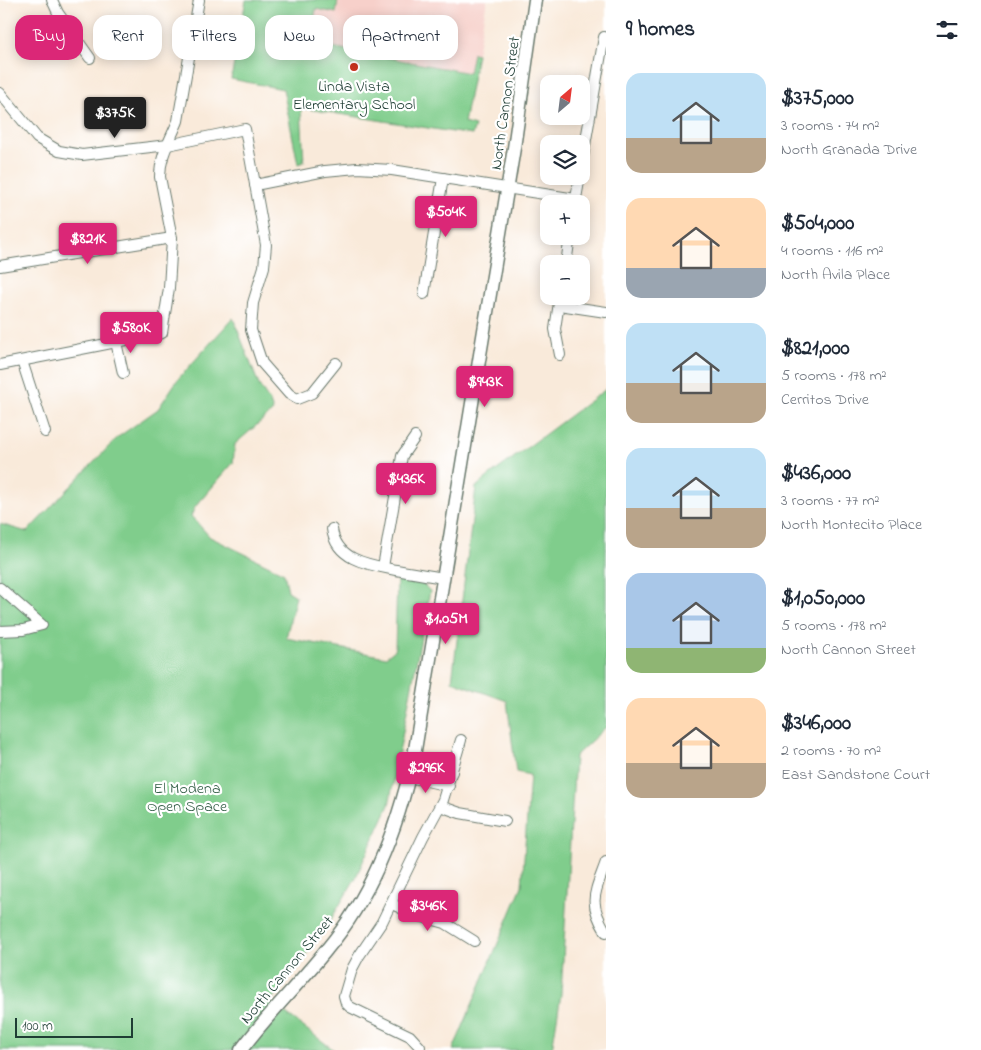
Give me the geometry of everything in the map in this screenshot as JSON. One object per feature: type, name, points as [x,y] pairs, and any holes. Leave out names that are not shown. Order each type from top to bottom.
[{"type":"main road","name":"North Cannon Street","points":[[241,1050],[328,949],[350,918],[383,857],[393,833],[409,777],[508,188],[535,0]]},
{"type":"street","points":[[52,0],[58,13],[90,58]]},
{"type":"street","points":[[0,365],[162,334],[169,288],[172,238],[160,177],[162,158],[178,121],[198,0]]},
{"type":"street","points":[[587,135],[605,37]]},
{"type":"street","points":[[0,93],[37,138],[59,151],[82,155],[168,145],[245,129],[266,245],[264,267],[253,303],[250,330],[262,363],[289,394],[297,399],[312,393],[336,363]]},
{"type":"street","points":[[255,185],[325,171],[357,168],[392,170],[545,195]]},
{"type":"street","points":[[424,294],[443,178]]},
{"type":"street","points":[[0,266],[172,238]]},
{"type":"street","points":[[559,305],[555,329],[560,355]]},
{"type":"street","points":[[577,305],[606,312]]},
{"type":"street","points":[[116,342],[123,373]]},
{"type":"street","points":[[22,361],[45,432]]},
{"type":"street","points":[[383,567],[402,456],[415,437]]},
{"type":"street","points":[[332,529],[334,541],[343,552],[358,561],[443,578]]},
{"type":"street","points":[[0,588],[42,626],[23,630],[0,631]]},
{"type":"street","points":[[420,1047],[410,1036],[354,1009],[346,1003],[344,993],[352,969],[392,904],[423,837],[440,806],[449,786],[461,740]]},
{"type":"street","points":[[412,763],[452,772]]},
{"type":"street","points":[[409,777],[449,786]]},
{"type":"street","points":[[440,806],[460,813],[505,821]]},
{"type":"street","points":[[606,862],[593,901],[606,932]]},
{"type":"street","points":[[392,904],[416,915],[445,924],[474,941]]},
{"type":"shaded area","name":"Linda Vista Elementary School","points":[[246,0],[487,0],[462,134],[301,92],[231,79],[235,60],[255,60],[255,15],[243,15]]},
{"type":"green space","points":[[246,0],[338,0],[336,13],[316,9],[315,15],[265,15],[265,60],[333,60],[333,47],[343,49],[343,60],[400,60],[469,73],[473,53],[477,54],[464,123],[475,126],[472,135],[301,108],[304,162],[298,164],[283,89],[231,79],[235,60],[255,60],[255,15],[243,15]]},
{"type":"green space","name":"El Modena Open Space","points":[[233,318],[259,385],[270,402],[273,411],[235,444],[233,463],[195,507],[191,516],[210,537],[284,573],[288,591],[296,596],[286,638],[386,657],[395,650],[397,580],[423,584],[430,591],[389,805],[355,879],[324,931],[270,1002],[334,1050],[0,1050],[0,524],[27,532],[118,437],[158,409],[178,379]]},
{"type":"green space","points":[[606,389],[606,727],[575,756],[561,994],[552,1050],[453,1050],[522,886],[530,775],[516,772],[507,701],[452,681],[476,487]]},
{"type":"place","name":"Linda Vista Elementary School","points":[[354,67]]}]
